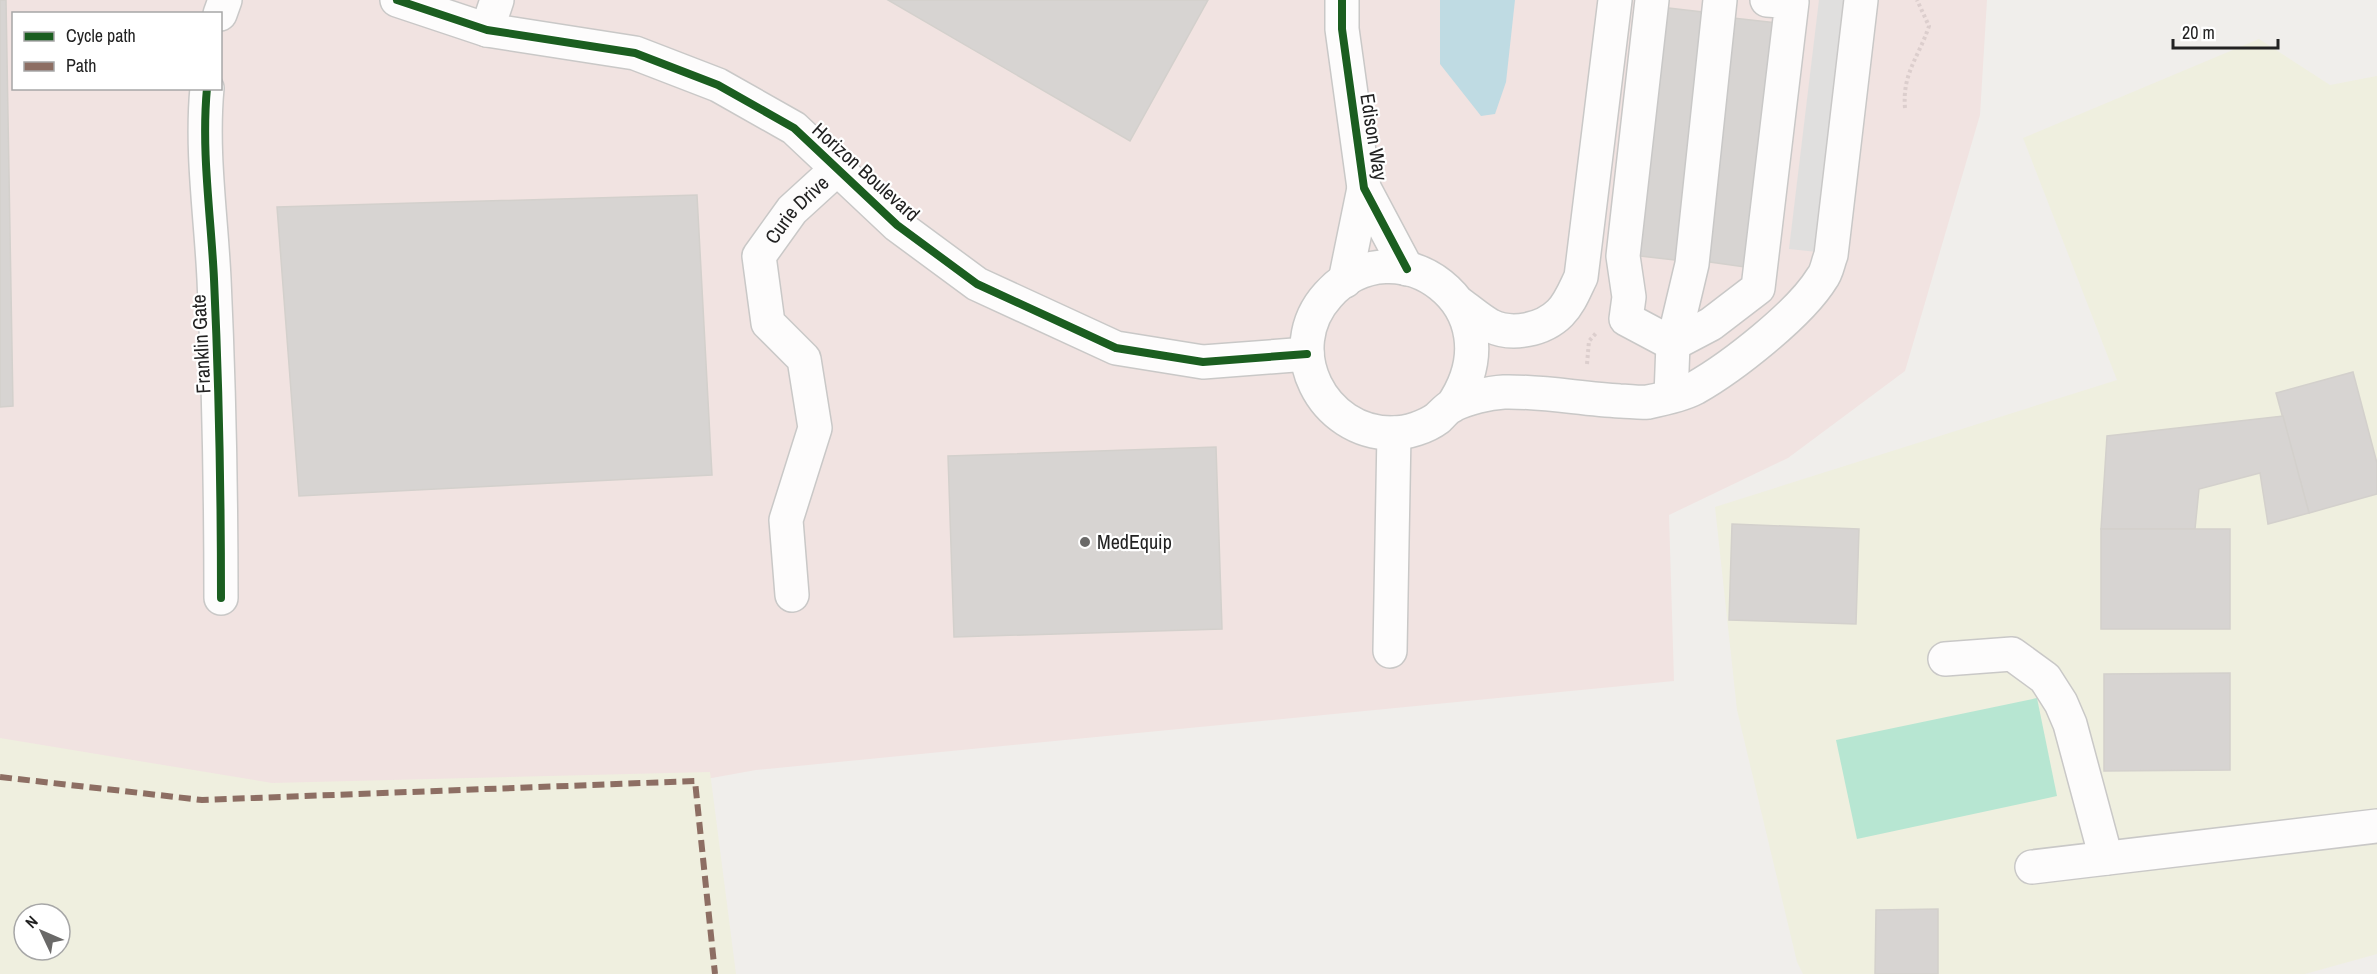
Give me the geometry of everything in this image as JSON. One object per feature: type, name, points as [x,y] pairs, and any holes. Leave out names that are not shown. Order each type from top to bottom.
[{"type":"street","name":"Horizon Boulevard","points":[[397,0],[487,30],[635,54],[718,85],[794,128],[897,225],[977,284],[1116,348],[1203,362],[1307,354]]},
{"type":"street","points":[[487,30],[497,0]]},
{"type":"street","name":"Edison Way","points":[[1342,0],[1342,29],[1364,188],[1345,281]]},
{"type":"street","points":[[1460,304],[1469,324],[1473,346],[1471,367],[1464,388],[1452,406],[1435,420],[1416,429],[1394,433],[1372,432],[1352,424],[1334,412],[1320,396],[1311,376],[1307,354],[1309,333],[1316,312],[1328,295],[1345,281],[1364,271],[1386,267],[1407,269],[1428,276],[1445,288],[1460,304],[1491,326],[1510,331],[1537,328],[1559,314],[1570,301],[1581,277],[1615,0]]},
{"type":"street","points":[[1652,0],[1623,256],[1629,297],[1626,319],[1673,344]]},
{"type":"street","points":[[1671,396],[1673,344],[1692,264],[1720,0]]},
{"type":"street","points":[[1673,344],[1711,324],[1758,288],[1792,2],[1767,0]]},
{"type":"street","points":[[1452,406],[1485,395],[1504,392],[1647,402],[1671,396],[1692,389],[1758,342],[1796,308],[1823,277],[1831,255],[1861,0]]},
{"type":"street","name":"Franklin Gate","points":[[207,90],[203,131],[211,212],[220,419],[221,598]]},
{"type":"street","name":"Curie Drive","points":[[792,595],[786,520],[815,428],[804,359],[768,323],[759,256],[792,210],[838,168]]},
{"type":"street","name":"Edison Way","points":[[1364,188],[1407,269]]},
{"type":"street","points":[[1390,651],[1394,433]]},
{"type":"street","points":[[1945,659],[2012,654],[2045,678],[2070,724],[2106,858]]},
{"type":"street","points":[[2032,867],[2377,826]]},
{"type":"path","points":[[1905,108],[1903,93],[1906,75],[1924,44],[1929,26],[1917,0]]},
{"type":"path","points":[[1582,399],[1589,341],[1609,315],[1612,295],[1629,297]]},
{"type":"shaded area","points":[[0,0],[1987,0],[1980,115],[1905,371],[1788,458],[1669,515],[1674,681],[756,770],[695,781],[202,800],[0,777]]},
{"type":"shaded area","points":[[1819,0],[1845,0],[1817,252],[1789,249]]},
{"type":"green space","points":[[2259,39],[2330,85],[2377,76],[2377,954],[2305,974],[1803,974],[1797,962],[1737,710],[1715,507],[2117,380],[2023,138]]},
{"type":"green space","points":[[2037,698],[2057,796],[1857,839],[1836,740]]},
{"type":"green space","points":[[0,738],[272,783],[710,772],[736,974],[0,974]]},
{"type":"water","points":[[1440,0],[1515,0],[1506,82],[1495,114],[1481,116],[1440,64]]},
{"type":"building","points":[[0,0],[6,0],[13,406],[0,407]]},
{"type":"building","points":[[888,0],[1208,0],[1130,141]]},
{"type":"building","points":[[1660,7],[1711,13],[1683,261],[1632,255]]},
{"type":"building","points":[[1733,18],[1786,24],[1759,269],[1703,261]]},
{"type":"building","points":[[697,195],[712,475],[299,496],[277,207]]},
{"type":"building","points":[[2353,372],[2377,463],[2377,494],[2309,513],[2276,393]]},
{"type":"building","points":[[2283,416],[2309,513],[2268,524],[2260,473],[2199,489],[2195,529],[2101,529],[2107,436]]},
{"type":"building","name":"MedEquip","points":[[1216,447],[1222,629],[954,637],[948,456]]},
{"type":"building","points":[[1732,524],[1859,529],[1856,624],[1729,620]]},
{"type":"building","points":[[2101,529],[2230,529],[2230,629],[2101,629]]},
{"type":"building","points":[[2230,673],[2230,770],[2104,771],[2104,674]]},
{"type":"building","points":[[1938,909],[1938,974],[1875,974],[1876,910]]},
{"type":"marked path","points":[[0,777],[202,800],[695,781],[715,974]]},
{"type":"cycle path","points":[[397,0],[487,30],[635,53],[718,85],[794,128],[897,225],[977,284],[1116,348],[1203,362],[1307,354]]},
{"type":"cycle path","points":[[1342,0],[1342,29],[1364,188],[1407,269]]},
{"type":"cycle path","points":[[207,90],[205,136],[217,359],[221,598]]},
{"type":"place","name":"MedEquip","points":[[1085,542]]}]
